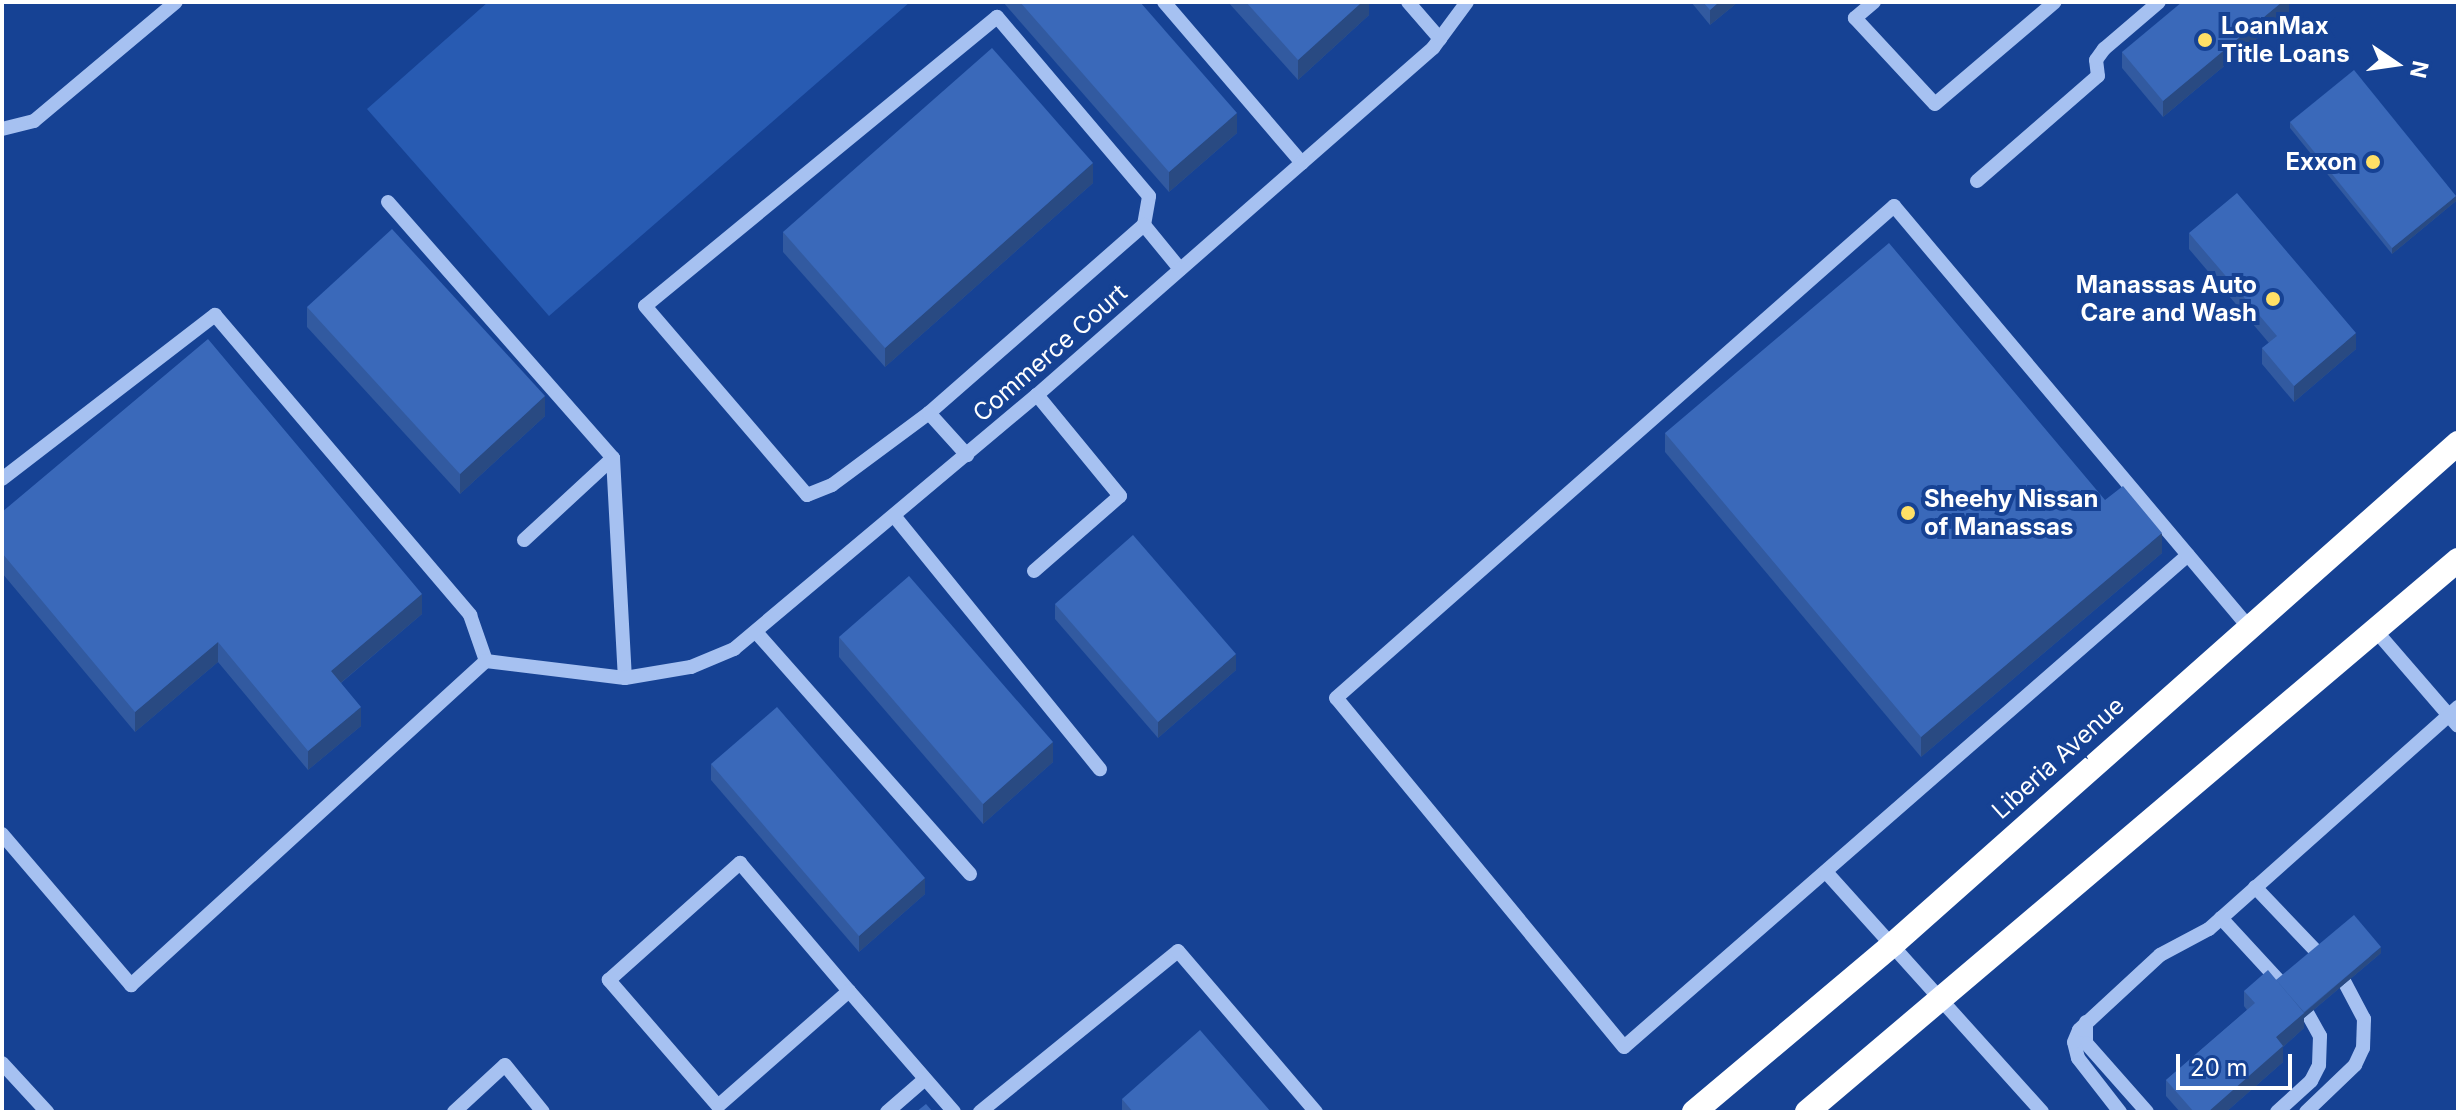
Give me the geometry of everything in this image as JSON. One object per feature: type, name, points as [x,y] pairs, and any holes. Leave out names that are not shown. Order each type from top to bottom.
[{"type":"highway","name":"Liberia Avenue","points":[[1694,1112],[1892,945],[2247,625],[2458,443]]},
{"type":"highway","points":[[1807,1112],[2458,560]]},
{"type":"lane","points":[[2,129],[34,121],[176,2]]},
{"type":"lane","points":[[1164,2],[1302,163]]},
{"type":"lane","points":[[1408,2],[1440,39]]},
{"type":"lane","name":"Commerce Court","points":[[486,661],[625,678],[691,667],[734,649],[895,517],[1302,163],[1440,39],[1467,2]]},
{"type":"lane","points":[[1874,2],[1855,18],[1935,104],[2055,2]]},
{"type":"lane","points":[[1977,181],[2098,76],[2096,60],[2104,49],[2159,2]]},
{"type":"lane","points":[[997,17],[1149,196],[1144,225],[929,413],[832,485],[807,495],[645,306],[997,17]]},
{"type":"lane","points":[[388,202],[613,458],[625,678]]},
{"type":"lane","points":[[2188,555],[1624,1047],[1336,698],[1894,206],[2247,625]]},
{"type":"lane","points":[[1144,225],[1180,269]]},
{"type":"lane","points":[[2,479],[215,315],[470,615],[486,661],[131,985],[2,834]]},
{"type":"lane","points":[[1034,571],[1120,496],[1037,395]]},
{"type":"lane","points":[[929,413],[967,455]]},
{"type":"lane","points":[[524,540],[613,458]]},
{"type":"lane","points":[[895,517],[1100,769]]},
{"type":"lane","points":[[2120,1112],[2078,1058],[2074,1042],[2086,1022],[2160,955],[2183,946],[2221,918],[2455,716],[2376,631]]},
{"type":"lane","points":[[756,632],[970,874]]},
{"type":"lane","points":[[849,991],[718,1106],[609,980],[740,863],[954,1112]]},
{"type":"lane","points":[[1826,872],[2042,1112]]},
{"type":"lane","points":[[2255,887],[2317,952]]},
{"type":"lane","points":[[2221,918],[2280,982]]},
{"type":"lane","points":[[980,1112],[1178,951],[1316,1112]]},
{"type":"lane","points":[[2306,1112],[2355,1065],[2363,1048],[2364,1019],[2345,983]]},
{"type":"lane","points":[[2277,1112],[2311,1081],[2319,1065],[2320,1036],[2308,1014]]},
{"type":"lane","points":[[2086,1022],[2086,1043],[2147,1112]]},
{"type":"lane","points":[[2,1063],[47,1112]]},
{"type":"lane","points":[[454,1112],[505,1065],[543,1112]]},
{"type":"lane","points":[[887,1112],[925,1079]]},
{"type":"shaded area","points":[[488,2],[910,2],[549,316],[367,109]]},
{"type":"building","points":[[1020,2],[1140,2],[1237,113],[1169,172]]},
{"type":"building","points":[[1246,2],[1362,2],[1298,60]]},
{"type":"building","points":[[1703,2],[1719,2],[1710,10]]},
{"type":"building","name":"LoanMax Title Loans","points":[[2182,2],[2282,2],[2163,101],[2122,52]]},
{"type":"building","points":[[992,48],[1093,163],[885,348],[783,232]]},
{"type":"building","points":[[2354,70],[2456,196],[2392,248],[2290,122]]},
{"type":"building","name":"Manassas Auto Care and Wash","points":[[2237,193],[2356,333],[2294,386],[2262,348],[2277,336],[2189,233]]},
{"type":"building","points":[[392,229],[545,396],[460,474],[307,307]]},
{"type":"building","name":"Sheehy Nissan of Manassas","points":[[1889,243],[2105,500],[2123,486],[2162,533],[1921,737],[1665,433]]},
{"type":"building","points":[[208,339],[422,594],[331,671],[361,707],[308,751],[218,642],[135,712],[2,553],[2,512]]},
{"type":"building","points":[[1133,535],[1236,654],[1158,722],[1055,604]]},
{"type":"building","points":[[909,576],[1053,742],[983,804],[839,637]]},
{"type":"building","points":[[777,707],[925,878],[859,936],[711,764]]},
{"type":"building","points":[[2354,915],[2381,947],[2304,1012],[2276,980]]},
{"type":"building","points":[[2268,970],[2304,1013],[2276,1037],[2283,1046],[2208,1112],[2194,1112],[2166,1080],[2255,1003],[2244,991]]},
{"type":"building","points":[[1200,1030],[1271,1112],[1133,1112],[1122,1099]]},
{"type":"building","points":[[926,1104],[933,1112],[916,1112]]},
{"type":"place","name":"LoanMax Title Loans","points":[[2205,40]]},
{"type":"place","name":"Exxon","points":[[2373,162]]},
{"type":"place","name":"Manassas Auto Care and Wash","points":[[2273,299]]},
{"type":"place","name":"Sheehy Nissan of Manassas","points":[[1908,513]]}]
